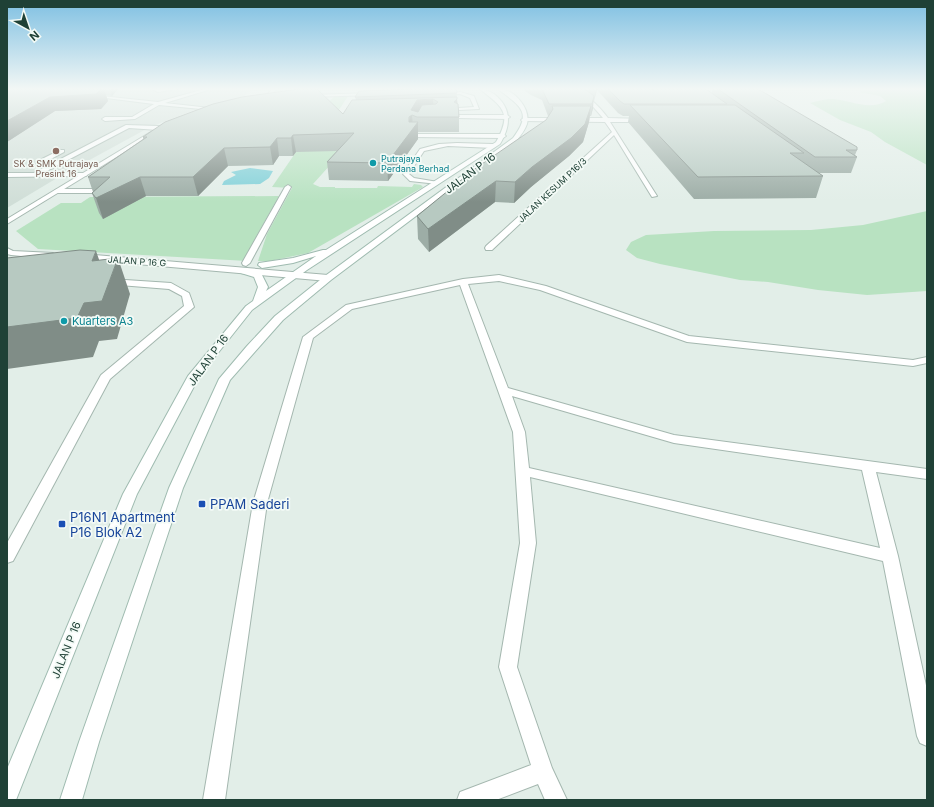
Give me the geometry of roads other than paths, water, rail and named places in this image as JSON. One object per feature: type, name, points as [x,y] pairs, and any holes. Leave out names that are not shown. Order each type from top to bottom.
[{"type":"street","points":[[107,130],[113,127]]},
{"type":"street","points":[[34,175],[127,127]]},
{"type":"street","points":[[138,127],[159,128],[171,132]]},
{"type":"street","points":[[7,222],[159,128],[164,127]]},
{"type":"street","name":"JALAN P 16","points":[[7,795],[130,494],[194,376],[249,308],[300,271],[498,143],[504,127]]},
{"type":"street","name":"JALAN P 16","points":[[71,800],[89,742],[176,488],[225,379],[279,318],[333,274],[515,139],[524,127]]},
{"type":"street","points":[[611,127],[654,196]]},
{"type":"street","points":[[164,137],[171,132],[178,130]]},
{"type":"street","name":"JALAN KESUM P16/3","points":[[489,248],[615,132]]},
{"type":"street","points":[[414,134],[413,136],[475,133],[502,136]]},
{"type":"street","points":[[436,183],[412,180],[406,174],[422,150],[437,145],[468,144],[493,146]]},
{"type":"street","points":[[52,165],[38,163],[66,149]]},
{"type":"street","points":[[7,175],[84,175]]},
{"type":"street","points":[[57,192],[96,190],[111,179]]},
{"type":"street","points":[[257,302],[263,287],[258,276],[245,267],[288,187]]},
{"type":"street","points":[[262,265],[293,260],[334,249]]},
{"type":"street","name":"JALAN P 16 G","points":[[7,250],[11,253],[72,260],[89,258],[172,264],[245,267],[333,274]]},
{"type":"street","name":"JALAN P 16 G","points":[[245,267],[262,265],[300,271]]},
{"type":"street","points":[[214,800],[260,503],[308,337],[350,307],[463,282],[499,278],[543,288],[687,339],[913,363],[927,360]]},
{"type":"street","points":[[7,557],[106,377],[189,307],[186,294],[171,286],[101,281]]},
{"type":"street","points":[[463,282],[519,432],[528,543],[508,667],[543,771],[556,800]]},
{"type":"street","points":[[503,390],[674,439],[927,474]]},
{"type":"street","points":[[868,467],[890,556],[927,736]]},
{"type":"street","points":[[522,471],[890,556]]},
{"type":"street","points":[[468,800],[543,771]]},
{"type":"water","points":[[250,168],[273,171],[269,178],[260,184],[222,185],[224,181],[236,175],[231,172]]},
{"type":"place","name":"SK & SMK Putrajaya Presint 16","points":[[56,151]]},
{"type":"place","name":"Putrajaya Perdana Berhad","points":[[373,163]]},
{"type":"place","name":"Kuarters A3","points":[[64,321]]},
{"type":"place","name":"PPAM Saderi","points":[[202,504]]},
{"type":"place","name":"P16N1 Apartment P16 Blok A2","points":[[62,524]]}]
